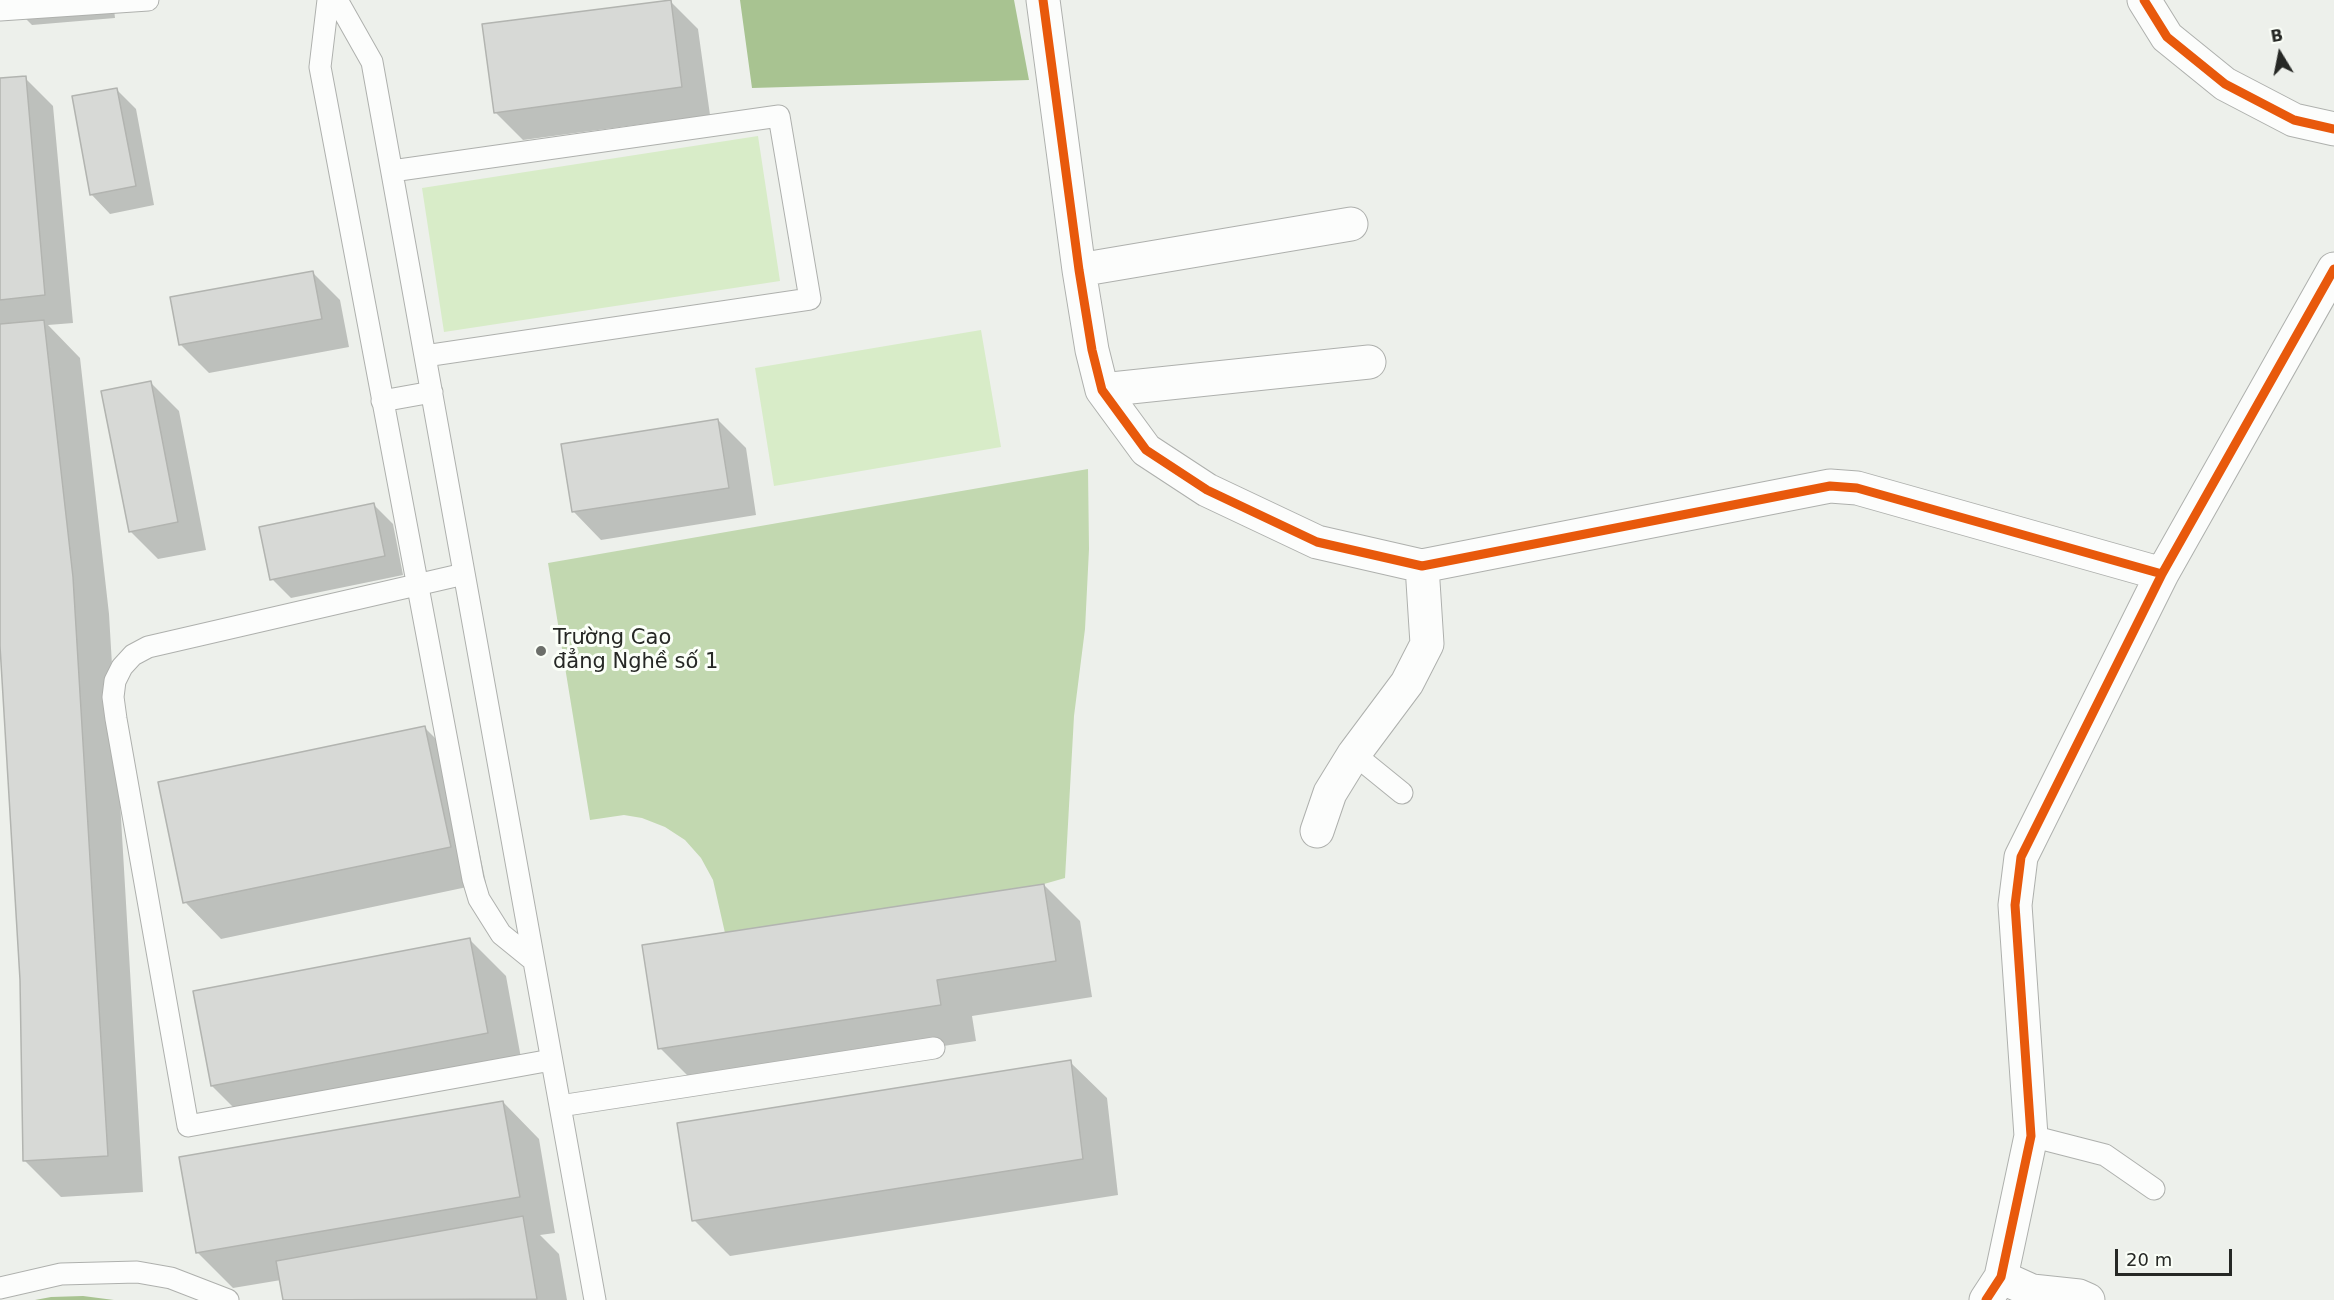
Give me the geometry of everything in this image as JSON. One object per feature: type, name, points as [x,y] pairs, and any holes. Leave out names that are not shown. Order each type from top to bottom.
[{"type":"street","points":[[1043,0],[1079,270],[1092,350],[1102,390],[1146,450],[1207,490],[1317,543],[1422,566],[1830,486],[1857,488],[2162,574]]},
{"type":"street","points":[[2144,0],[2168,37],[2225,84],[2294,120],[2334,129]]},
{"type":"street","points":[[1079,270],[1351,224]]},
{"type":"street","points":[[2088,1300],[2079,1296],[1994,1288],[2031,1136],[2015,905],[2021,857],[2162,574],[2334,268]]},
{"type":"street","points":[[1102,390],[1369,362]]},
{"type":"street","points":[[1317,831],[1330,793],[1354,754],[1407,683],[1427,644],[1422,566]]},
{"type":"lane","points":[[0,10],[148,0]]},
{"type":"lane","points":[[328,0],[320,67],[476,889],[489,917],[501,934],[533,960]]},
{"type":"lane","points":[[337,0],[372,62],[595,1300]]},
{"type":"lane","points":[[392,171],[779,116],[810,299],[425,356]]},
{"type":"lane","points":[[382,401],[432,393]]},
{"type":"lane","points":[[464,574],[148,647],[128,661],[115,681],[113,697],[116,719],[188,1126],[551,1060]]},
{"type":"lane","points":[[1354,754],[1402,793]]},
{"type":"lane","points":[[560,1106],[934,1048]]},
{"type":"lane","points":[[2031,1136],[2105,1155],[2154,1189]]},
{"type":"lane","points":[[0,1288],[61,1274],[137,1272],[171,1278],[228,1300]]},
{"type":"shaded area","points":[[740,0],[1014,0],[1029,80],[752,88]]},
{"type":"shaded area","points":[[758,136],[780,281],[444,332],[422,188]]},
{"type":"shaded area","points":[[981,330],[1001,447],[774,486],[755,368]]},
{"type":"shaded area","points":[[1088,469],[1089,549],[1085,629],[1074,716],[1065,878],[1044,884],[725,933],[713,880],[701,858],[685,840],[665,827],[642,818],[624,815],[590,820],[548,563]]},
{"type":"shaded area","points":[[83,1296],[114,1300],[35,1300],[51,1297]]},
{"type":"building","points":[[671,0],[682,87],[494,113],[482,24]]},
{"type":"building","points":[[26,76],[45,295],[0,300],[0,78]]},
{"type":"building","points":[[117,88],[136,186],[90,195],[72,96]]},
{"type":"building","points":[[313,271],[322,319],[179,345],[170,297]]},
{"type":"building","points":[[44,320],[73,577],[108,1156],[23,1161],[20,980],[0,646],[0,324]]},
{"type":"building","points":[[151,381],[178,522],[129,532],[101,391]]},
{"type":"building","points":[[718,419],[729,488],[572,512],[561,444]]},
{"type":"building","points":[[374,503],[385,556],[270,580],[259,527]]},
{"type":"building","points":[[425,726],[451,847],[183,903],[158,782]]},
{"type":"building","points":[[1044,884],[1056,961],[937,980],[941,1005],[658,1049],[642,945]]},
{"type":"building","points":[[470,938],[488,1033],[211,1086],[193,991]]},
{"type":"building","points":[[1071,1060],[1083,1159],[692,1221],[677,1123]]},
{"type":"building","points":[[503,1101],[520,1197],[196,1253],[179,1157]]},
{"type":"building","points":[[523,1216],[537,1299],[283,1300],[276,1261]]},
{"type":"cycle path","points":[[1043,0],[1079,270],[1092,350],[1102,390],[1146,450],[1207,490],[1317,542],[1422,566],[1830,486],[1857,488],[2162,574]]},
{"type":"cycle path","points":[[2144,0],[2167,37],[2225,84],[2294,120],[2334,129]]},
{"type":"cycle path","points":[[1986,1300],[2001,1277],[2031,1136],[2015,905],[2021,857],[2162,574],[2334,269]]},
{"type":"place","name":"Trường Cao đẳng Nghề số 1","points":[[541,651]]}]
